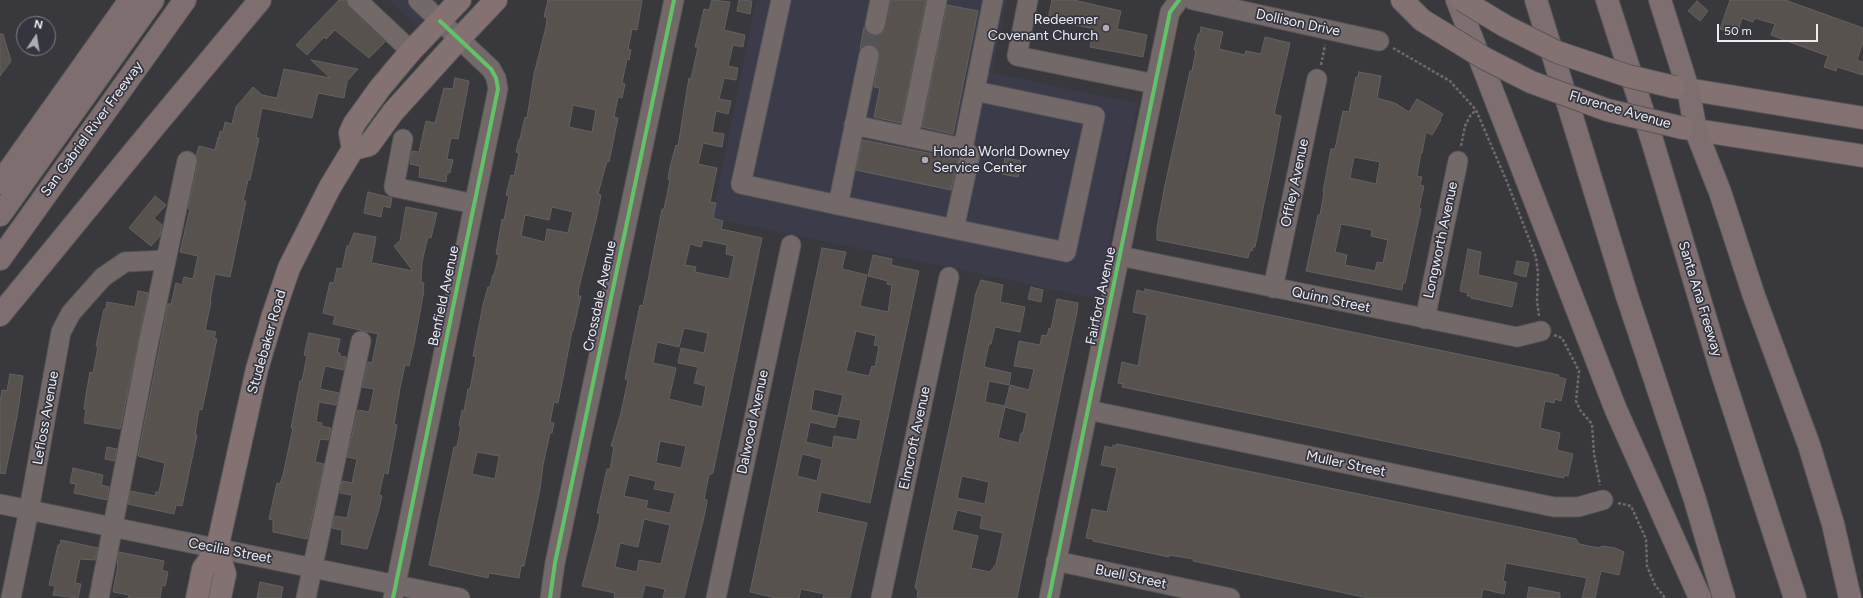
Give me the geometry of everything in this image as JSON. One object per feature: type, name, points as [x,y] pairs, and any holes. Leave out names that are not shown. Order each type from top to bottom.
[{"type":"highway","points":[[0,183],[130,0]]},
{"type":"highway","points":[[0,215],[153,0]]},
{"type":"highway","name":"San Gabriel River Freeway","points":[[0,259],[185,0]]},
{"type":"highway","points":[[0,315],[260,0]]},
{"type":"highway","points":[[239,26],[266,0]]},
{"type":"highway","points":[[1457,0],[1616,410],[1700,598]]},
{"type":"highway","points":[[1536,0],[1627,296],[1695,500],[1724,598]]},
{"type":"highway","name":"Santa Ana Freeway","points":[[1607,0],[1655,148],[1721,370],[1795,598]]},
{"type":"highway","points":[[1660,0],[1690,129],[1720,192],[1754,296],[1809,445],[1833,524],[1850,598]]},
{"type":"highway","points":[[0,232],[26,196],[49,189]]},
{"type":"main road","points":[[460,0],[411,51],[380,88],[354,124],[350,133],[353,149],[369,146],[393,112],[496,0]]},
{"type":"main road","name":"Florence Avenue","points":[[1402,0],[1422,20],[1484,58],[1531,82],[1607,110],[1690,129],[1863,156]]},
{"type":"main road","points":[[1462,0],[1505,26],[1557,52],[1628,76],[1681,88],[1863,118]]},
{"type":"main road","name":"Studebaker Road","points":[[197,598],[203,569],[217,549],[257,369],[289,268],[330,187],[353,149]]},
{"type":"main road","points":[[217,549],[225,574],[220,598]]},
{"type":"street","points":[[357,0],[411,51]]},
{"type":"street","name":"Benfield Avenue","points":[[394,591],[498,89],[496,78],[491,69],[418,0]]},
{"type":"street","name":"Crossdale Avenue","points":[[550,598],[555,563],[674,0]]},
{"type":"street","points":[[781,0],[742,184],[1066,252],[1095,116],[975,91]]},
{"type":"street","points":[[875,25],[880,0]]},
{"type":"street","points":[[909,137],[937,0]]},
{"type":"street","points":[[963,148],[993,0]]},
{"type":"street","points":[[1028,0],[1017,56],[1155,84]]},
{"type":"street","name":"Fairford Avenue","points":[[1049,598],[1170,12],[1179,0]]},
{"type":"street","name":"Dollison Drive","points":[[1193,0],[1379,41]]},
{"type":"street","points":[[838,205],[869,55]]},
{"type":"street","name":"Offley Avenue","points":[[1274,288],[1317,79]]},
{"type":"street","points":[[854,126],[963,148],[970,155],[954,229]]},
{"type":"street","points":[[403,139],[394,187],[474,204]]},
{"type":"street","points":[[99,598],[114,527],[147,350],[187,161]]},
{"type":"street","name":"Longworth Avenue","points":[[1425,319],[1458,161]]},
{"type":"street","name":"Dalwood Avenue","points":[[716,598],[791,246]]},
{"type":"street","name":"Quinn Street","points":[[1120,256],[1517,337],[1542,331]]},
{"type":"street","name":"Lefloss Avenue","points":[[10,598],[29,510],[61,332],[71,313],[103,277],[125,262],[166,260]]},
{"type":"street","name":"Elmcroft Avenue","points":[[881,598],[949,277]]},
{"type":"street","points":[[306,598],[361,341]]},
{"type":"street","name":"Muller Street","points":[[1088,410],[1554,507],[1578,507],[1603,500]]},
{"type":"street","name":"Cecilia Street","points":[[0,504],[312,568],[394,591],[460,598]]},
{"type":"street","name":"Buell Street","points":[[1056,562],[1230,598]]},
{"type":"path","points":[[1317,79],[1329,29]]},
{"type":"path","points":[[1379,41],[1450,81],[1476,110],[1507,182],[1536,257],[1538,273],[1536,301],[1542,331],[1562,338],[1579,371],[1576,401],[1580,410],[1592,424],[1594,454],[1603,500],[1631,506],[1646,539],[1648,566],[1655,586],[1665,598]]},
{"type":"path","points":[[1458,161],[1465,126],[1476,110]]},
{"type":"shaded area","points":[[389,0],[440,0],[417,26]]},
{"type":"shaded area","name":"Honda World Downey Service Center","points":[[756,0],[1007,0],[992,73],[1138,103],[1098,299],[712,218]]},
{"type":"building","points":[[339,0],[346,0],[349,8],[385,42],[369,58],[335,30],[326,39],[324,37],[307,55],[296,45]]},
{"type":"building","points":[[548,0],[642,0],[637,30],[632,29],[628,49],[631,50],[629,60],[627,59],[622,83],[625,84],[622,98],[618,97],[614,117],[618,118],[609,162],[607,161],[598,194],[601,195],[579,287],[578,296],[581,296],[572,331],[558,403],[554,402],[550,422],[554,423],[552,433],[550,433],[543,465],[540,489],[524,566],[521,566],[519,578],[489,573],[488,578],[429,565],[454,447],[457,447],[462,410],[464,411],[468,389],[470,389],[476,357],[473,356],[483,305],[488,287],[490,287],[494,275],[499,255],[496,254],[502,219],[504,220],[509,196],[506,195],[511,175],[514,176],[519,153],[516,152],[525,117],[527,118],[534,74],[546,27],[547,17],[544,17]],"holes":[[[573,105],[596,110],[592,132],[569,127]],[[552,207],[573,212],[568,233],[547,229],[545,242],[521,236],[525,215],[549,220]],[[477,452],[499,456],[495,479],[472,474]]]},
{"type":"building","points":[[712,0],[730,2],[724,30],[745,35],[743,47],[733,45],[728,66],[738,68],[736,80],[724,78],[719,99],[731,101],[728,114],[716,111],[712,132],[724,134],[722,147],[703,143],[698,164],[717,168],[710,202],[716,203],[713,218],[723,221],[721,229],[762,238],[713,473],[709,475],[704,499],[707,500],[707,502],[704,517],[684,598],[663,598],[665,589],[645,585],[642,598],[614,598],[615,593],[582,586],[599,522],[600,513],[597,513],[607,469],[610,469],[614,447],[611,446],[621,413],[628,380],[625,379],[640,305],[643,306],[662,209],[664,209],[670,180],[668,179],[670,167],[676,145],[678,146],[689,78],[691,79],[698,47],[695,47],[704,9],[709,10]],"holes":[[[703,240],[727,245],[726,254],[734,256],[729,279],[695,272],[696,267],[685,265],[690,244],[701,247]],[[684,328],[708,333],[704,353],[681,348],[678,363],[698,367],[694,383],[706,386],[702,407],[669,399],[676,368],[653,363],[657,342],[679,347]],[[660,441],[686,446],[681,468],[656,463]],[[629,475],[656,481],[654,489],[675,493],[670,513],[646,508],[648,501],[624,496]],[[644,519],[670,525],[661,564],[639,560],[637,572],[615,567],[620,543],[638,547]]]},
{"type":"building","points":[[739,0],[752,1],[750,14],[737,11]]},
{"type":"building","points":[[891,0],[926,0],[901,123],[874,117],[880,88],[874,87],[880,52],[871,44],[865,45],[860,49],[864,27],[867,33],[872,36],[879,35],[883,32]]},
{"type":"building","name":"Redeemer Covenant Church","points":[[1052,0],[1074,0],[1121,11],[1117,29],[1147,35],[1143,57],[1090,47],[1094,29],[1048,19]]},
{"type":"building","points":[[1730,0],[1785,0],[1863,28],[1863,42],[1857,60],[1863,62],[1863,75],[1837,67],[1836,71],[1824,67],[1828,56],[1771,35],[1775,24],[1755,18],[1753,22],[1742,18],[1737,35],[1720,29]]},
{"type":"building","points":[[1697,1],[1708,11],[1700,21],[1688,11]]},
{"type":"building","points":[[947,5],[978,11],[953,134],[922,127]]},
{"type":"building","points":[[1201,27],[1223,32],[1219,49],[1245,55],[1246,51],[1261,54],[1265,37],[1290,43],[1274,114],[1281,116],[1274,155],[1255,247],[1253,247],[1252,251],[1250,250],[1248,258],[1157,240],[1157,228],[1165,185],[1190,71],[1192,71],[1196,50],[1194,50]]},
{"type":"building","points":[[0,34],[3,34],[11,61],[0,76]]},
{"type":"building","points":[[311,60],[358,69],[347,81],[344,98],[318,93],[312,118],[262,108],[256,138],[259,138],[250,180],[248,180],[243,201],[246,201],[230,277],[215,274],[205,330],[216,332],[214,338],[217,339],[202,410],[199,409],[195,435],[197,435],[182,506],[176,505],[174,514],[128,504],[131,491],[155,496],[156,492],[159,492],[165,463],[138,456],[168,304],[171,304],[176,283],[182,285],[184,277],[193,279],[198,256],[180,252],[190,209],[188,208],[198,163],[196,156],[199,146],[215,150],[220,131],[223,132],[225,122],[232,124],[236,107],[253,87],[262,95],[277,98],[284,69],[330,78]]},
{"type":"building","points":[[1359,72],[1381,76],[1377,98],[1395,103],[1409,112],[1417,99],[1443,114],[1432,135],[1426,132],[1421,153],[1417,176],[1422,177],[1420,185],[1424,186],[1419,208],[1421,209],[1405,283],[1403,283],[1402,290],[1306,271],[1318,215],[1320,215],[1331,149],[1335,149],[1343,111],[1349,112],[1356,77],[1358,77]],"holes":[[[1354,157],[1380,162],[1376,184],[1350,178]],[[1341,224],[1372,230],[1371,236],[1388,240],[1383,263],[1377,262],[1375,271],[1345,265],[1347,255],[1335,252]]]},
{"type":"building","points":[[455,78],[469,81],[458,139],[451,138],[447,159],[453,160],[450,173],[447,173],[446,182],[419,177],[420,166],[410,164],[412,151],[419,152],[426,121],[435,123],[444,88],[453,89]]},
{"type":"building","points":[[863,140],[958,159],[951,190],[856,170]]},
{"type":"building","points":[[1005,158],[1021,161],[1018,177],[1002,174]]},
{"type":"building","points":[[368,192],[392,198],[390,208],[383,206],[381,217],[364,213]]},
{"type":"building","points":[[155,196],[166,205],[154,218],[162,225],[160,236],[151,246],[129,228]]},
{"type":"building","points":[[406,207],[437,213],[431,238],[428,237],[422,262],[421,282],[424,283],[424,290],[409,366],[405,365],[400,388],[394,424],[397,425],[388,474],[384,473],[379,495],[382,496],[367,549],[341,544],[342,530],[332,528],[335,516],[347,518],[352,495],[340,493],[342,481],[352,483],[357,459],[347,457],[358,410],[369,412],[374,389],[362,387],[368,362],[372,363],[378,334],[333,324],[335,316],[323,313],[330,282],[334,283],[337,268],[342,269],[347,246],[349,246],[354,233],[376,237],[371,265],[373,263],[413,271],[394,246],[400,241]]},
{"type":"building","points":[[822,248],[846,252],[842,269],[867,275],[860,306],[888,312],[892,285],[887,284],[888,281],[868,276],[873,255],[892,259],[891,265],[919,271],[870,503],[821,492],[817,512],[867,523],[850,598],[823,598],[824,594],[801,589],[799,598],[776,598],[750,592]],"holes":[[[856,331],[876,336],[874,345],[879,346],[875,367],[872,366],[869,376],[846,371]],[[814,389],[843,395],[838,416],[811,410]],[[838,416],[861,420],[857,440],[834,436],[832,448],[806,442],[810,422],[835,428]],[[802,454],[822,459],[817,481],[797,476]]]},
{"type":"building","points":[[1468,249],[1481,252],[1478,275],[1517,283],[1512,307],[1471,298],[1471,296],[1467,296],[1468,293],[1460,291]]},
{"type":"building","points":[[1517,261],[1529,263],[1526,277],[1514,274]]},
{"type":"building","points":[[981,280],[1003,285],[1000,302],[1025,307],[1020,332],[995,327],[991,344],[989,344],[984,367],[1011,373],[1009,385],[989,381],[985,402],[1005,406],[1010,385],[1029,390],[1034,369],[1014,366],[1019,341],[1040,345],[1042,335],[1047,336],[1049,328],[1051,329],[1057,299],[1078,303],[1077,312],[1017,598],[917,597],[918,590],[915,587],[955,401],[976,293]],"holes":[[[1005,407],[1027,413],[1023,433],[1021,433],[1019,443],[998,438]],[[962,476],[989,482],[985,504],[957,498]],[[957,510],[982,516],[980,528],[1003,533],[996,564],[990,572],[971,568],[978,536],[952,530]]]},
{"type":"building","points":[[1031,287],[1043,290],[1041,302],[1028,299]]},
{"type":"building","points":[[1145,289],[1559,375],[1558,377],[1566,379],[1561,401],[1555,399],[1554,403],[1545,401],[1540,428],[1560,433],[1557,450],[1573,454],[1568,476],[1564,475],[1564,478],[1553,476],[1122,387],[1123,384],[1118,383],[1122,362],[1138,366],[1147,315],[1133,312],[1137,290],[1145,292]]},
{"type":"building","points":[[138,291],[148,293],[120,429],[84,423],[86,410],[84,409],[90,372],[93,373],[98,347],[96,346],[104,309],[106,309],[107,302],[135,307]]},
{"type":"building","points":[[309,333],[340,339],[337,353],[340,353],[340,356],[346,357],[344,370],[325,366],[320,389],[339,393],[336,405],[319,402],[316,422],[322,423],[321,426],[331,428],[328,440],[320,439],[315,462],[324,464],[307,539],[273,532],[273,520],[269,519],[277,483],[280,484],[283,475],[293,428],[291,428],[300,381],[302,381],[307,356],[304,355]]},
{"type":"building","points":[[10,374],[23,376],[17,417],[5,474],[0,473],[0,402],[2,390],[7,391]]},
{"type":"building","points":[[1117,444],[1576,539],[1579,544],[1599,548],[1602,546],[1615,548],[1624,552],[1619,575],[1601,571],[1595,598],[1582,598],[1587,578],[1506,563],[1503,581],[1506,582],[1504,594],[1483,589],[1481,598],[1368,598],[1193,561],[1193,559],[1169,555],[1169,557],[1093,541],[1093,539],[1086,538],[1092,509],[1107,512],[1117,468],[1101,465],[1105,446],[1113,448],[1113,445],[1117,446]]},
{"type":"building","points":[[107,447],[117,449],[114,461],[105,459]]},
{"type":"building","points":[[73,468],[103,475],[101,485],[109,487],[107,500],[74,493],[76,484],[70,483]]},
{"type":"building","points":[[61,540],[98,548],[95,560],[80,559],[75,583],[81,584],[78,598],[53,595],[55,586],[49,585],[58,545],[60,545]]},
{"type":"building","points":[[119,552],[164,561],[162,570],[168,572],[165,586],[162,585],[160,598],[128,598],[129,595],[113,592]]},
{"type":"building","points":[[260,582],[283,587],[281,598],[257,598]]},
{"type":"building","points":[[1529,587],[1560,593],[1560,598],[1527,598]]},
{"type":"tunnel","points":[[869,55],[875,25]]},
{"type":"cycle path","points":[[550,598],[555,563],[674,0]]},
{"type":"cycle path","points":[[1049,598],[1170,12],[1179,0]]},
{"type":"cycle path","points":[[393,598],[498,89],[496,78],[491,69],[440,21]]},
{"type":"place","name":"Redeemer Covenant Church","points":[[1106,28]]},
{"type":"place","name":"Honda World Downey Service Center","points":[[925,160]]}]
